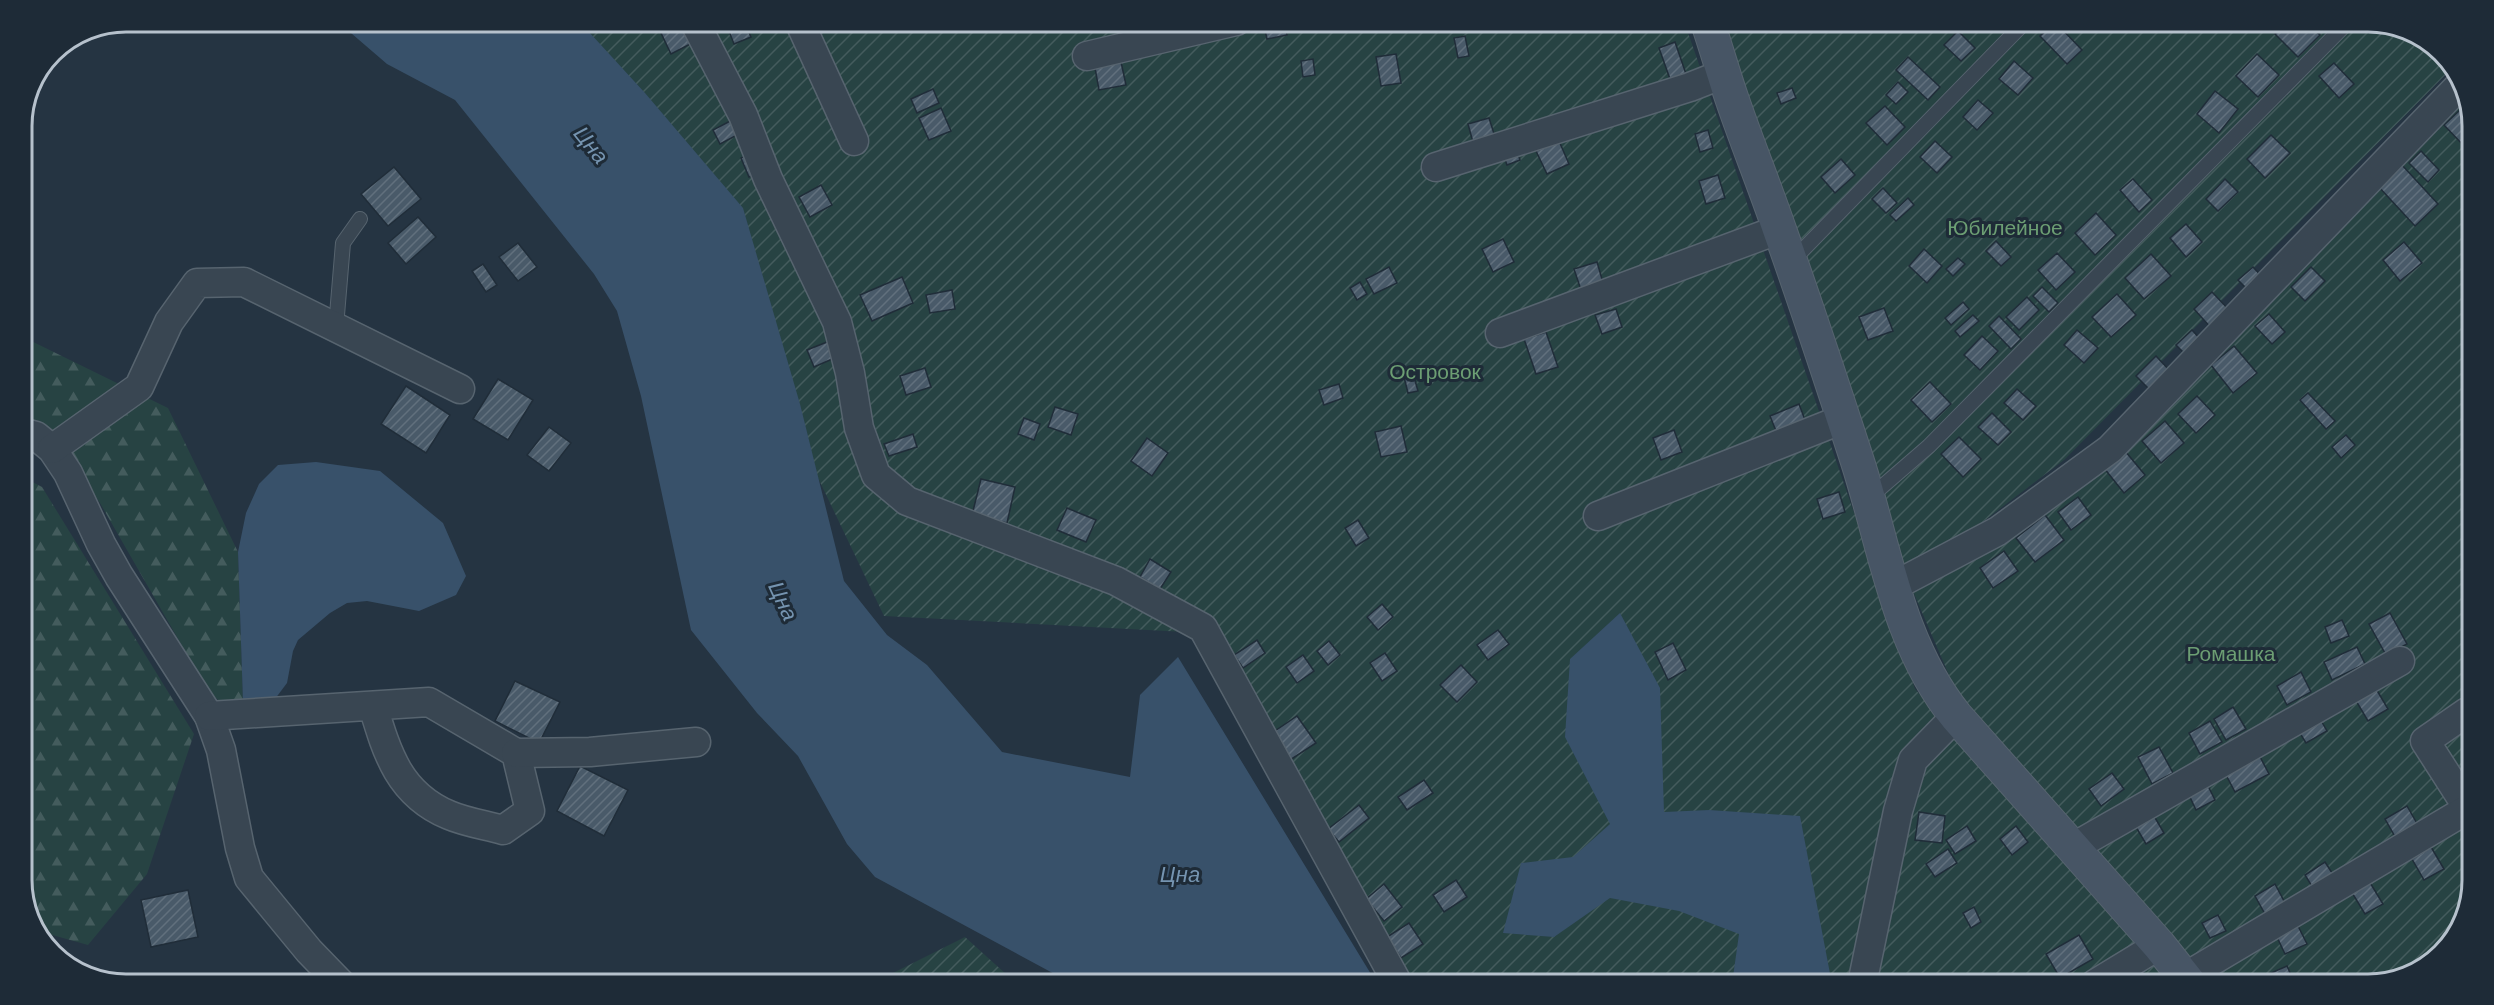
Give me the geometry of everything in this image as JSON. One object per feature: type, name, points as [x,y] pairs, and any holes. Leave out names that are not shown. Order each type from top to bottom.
[{"type":"street","points":[[700,32],[742,115],[768,179],[837,322],[850,373],[859,428],[876,475],[907,501],[1116,581],[1203,628],[1393,974]]},
{"type":"street","points":[[804,32],[854,141]]},
{"type":"street","points":[[1087,56],[1189,32]]},
{"type":"street","points":[[1712,32],[1724,74],[1780,229],[1869,498],[1892,587],[1920,658],[1940,696],[1956,716],[2182,974]]},
{"type":"street","points":[[1436,167],[1690,87],[1724,74]]},
{"type":"street","points":[[1892,587],[1998,531],[2110,449],[2456,90]]},
{"type":"street","points":[[1500,333],[1780,229]]},
{"type":"street","points":[[52,449],[140,387],[169,322],[197,284],[244,282],[460,389]]},
{"type":"street","points":[[1598,516],[1843,418]]},
{"type":"street","points":[[32,435],[52,449],[68,473],[96,534],[119,576],[210,716],[221,750],[240,848],[249,878],[309,951],[331,974]]},
{"type":"street","points":[[2072,848],[2400,661]]},
{"type":"street","points":[[210,716],[429,702],[516,753],[590,752],[696,742]]},
{"type":"street","points":[[373,706],[388,753],[410,790],[448,815],[503,830],[530,811],[516,753]]},
{"type":"street","points":[[2462,715],[2425,741],[2462,799]]},
{"type":"street","points":[[1864,974],[1898,811],[1912,760],[1956,716]]},
{"type":"street","points":[[2199,974],[2462,812]]},
{"type":"street","points":[[2111,974],[2159,945]]},
{"type":"lane","points":[[1791,262],[2015,32]]},
{"type":"lane","points":[[1869,498],[1929,446],[2338,32]]},
{"type":"lane","points":[[336,327],[343,243],[360,219]]},
{"type":"green space","name":"Островок","points":[[575,32],[1688,32],[1915,689],[2165,974],[1402,974],[1204,633],[884,616],[648,122]]},
{"type":"green space","name":"Юбилейное","points":[[1720,32],[2368,32],[2387,33],[2404,39],[2426,51],[2439,64],[2447,73],[2064,460],[1972,530],[1900,567]]},
{"type":"green space","name":"Ромашка","points":[[2456,90],[2462,120],[2462,879],[2461,898],[2450,926],[2435,946],[2421,958],[2393,970],[2368,974],[2194,974],[1958,696],[1909,582],[2073,475]]},
{"type":"green space","points":[[32,341],[168,408],[238,552],[243,703],[224,705],[208,691],[100,503],[40,421],[32,420]]},
{"type":"green space","points":[[32,482],[42,487],[194,734],[147,874],[88,945],[49,934],[35,904],[32,885]]},
{"type":"green space","points":[[965,937],[1006,974],[891,974]]},
{"type":"water","name":"Цна","points":[[350,32],[589,32],[645,93],[743,208],[800,404],[844,581],[887,635],[927,665],[1002,752],[1130,777],[1140,695],[1178,657],[1371,974],[1054,974],[875,877],[847,844],[798,756],[757,713],[691,630],[641,396],[617,311],[594,274],[455,100],[387,64]]},
{"type":"water","points":[[316,462],[380,471],[443,523],[466,576],[456,595],[419,611],[367,601],[347,603],[330,613],[298,640],[293,651],[287,683],[275,699],[243,703],[238,552],[246,513],[259,484],[278,465]]},
{"type":"water","points":[[1620,613],[1660,688],[1664,812],[1709,810],[1800,816],[1830,974],[1733,974],[1739,934],[1679,911],[1610,898],[1554,937],[1503,933],[1521,863],[1573,857],[1610,824],[1565,737],[1570,659]]},
{"type":"building","points":[[693,32],[698,40],[671,54],[661,33]]},
{"type":"building","points":[[729,32],[749,32],[751,37],[734,44]]},
{"type":"building","points":[[1117,32],[1145,32],[1120,40]]},
{"type":"building","points":[[1265,32],[1287,32],[1287,35],[1267,39]]},
{"type":"building","points":[[1959,32],[1975,48],[1961,61],[1944,45]]},
{"type":"building","points":[[2044,32],[2065,32],[2082,50],[2067,64],[2040,36]]},
{"type":"building","points":[[2277,32],[2317,32],[2320,35],[2298,57],[2275,34]]},
{"type":"building","points":[[1465,36],[1469,56],[1458,58],[1454,38]]},
{"type":"building","points":[[1675,42],[1686,74],[1670,79],[1659,48]]},
{"type":"building","points":[[1396,54],[1401,83],[1381,86],[1376,57]]},
{"type":"building","points":[[2257,54],[2279,75],[2258,97],[2236,76]]},
{"type":"building","points":[[1908,57],[1940,87],[1928,100],[1896,70]]},
{"type":"building","points":[[1313,59],[1315,75],[1303,77],[1301,61]]},
{"type":"building","points":[[2014,61],[2033,78],[2018,95],[1999,79]]},
{"type":"building","points":[[1121,62],[1126,85],[1099,90],[1095,68]]},
{"type":"building","points":[[2334,63],[2354,84],[2339,98],[2319,76]]},
{"type":"building","points":[[1898,82],[1908,92],[1896,104],[1886,95]]},
{"type":"building","points":[[1792,88],[1796,98],[1781,104],[1777,93]]},
{"type":"building","points":[[933,89],[939,103],[917,113],[911,99]]},
{"type":"building","points":[[2215,91],[2238,109],[2219,133],[2197,114]]},
{"type":"building","points":[[1978,100],[1993,113],[1977,130],[1963,117]]},
{"type":"building","points":[[1885,106],[1905,127],[1887,145],[1866,123]]},
{"type":"building","points":[[941,108],[951,131],[929,140],[919,118]]},
{"type":"building","points":[[2460,110],[2462,144],[2444,125]]},
{"type":"building","points":[[1489,118],[1496,140],[1474,146],[1468,124]]},
{"type":"building","points":[[734,119],[741,133],[720,144],[713,130]]},
{"type":"building","points":[[1708,130],[1713,148],[1700,152],[1695,134]]},
{"type":"building","points":[[2271,135],[2290,153],[2265,178],[2247,159]]},
{"type":"building","points":[[1559,141],[1569,164],[1547,174],[1536,151]]},
{"type":"building","points":[[1935,141],[1952,157],[1937,173],[1920,157]]},
{"type":"building","points":[[1516,149],[1520,160],[1507,165],[1503,154]]},
{"type":"building","points":[[754,151],[763,171],[749,177],[741,158]]},
{"type":"building","points":[[2421,151],[2439,170],[2428,182],[2409,163]]},
{"type":"building","points":[[1841,159],[1855,175],[1835,193],[1821,177]]},
{"type":"building","points":[[2401,164],[2438,204],[2415,226],[2378,186]]},
{"type":"building","points":[[394,167],[421,199],[388,226],[361,194]]},
{"type":"building","points":[[1718,175],[1725,198],[1706,204],[1699,181]]},
{"type":"building","points":[[2133,179],[2152,200],[2139,212],[2120,190]]},
{"type":"building","points":[[2225,179],[2238,192],[2218,211],[2206,199]]},
{"type":"building","points":[[821,185],[832,205],[810,217],[799,197]]},
{"type":"building","points":[[1883,188],[1897,203],[1886,213],[1872,199]]},
{"type":"building","points":[[1908,198],[1914,205],[1896,221],[1890,215]]},
{"type":"building","points":[[2096,213],[2116,235],[2095,255],[2075,233]]},
{"type":"building","points":[[418,217],[436,237],[406,264],[388,243]]},
{"type":"building","points":[[2186,224],[2202,242],[2186,257],[2170,238]]},
{"type":"building","points":[[1503,239],[1514,262],[1493,272],[1482,249]]},
{"type":"building","points":[[1996,241],[2011,257],[2001,266],[1986,251]]},
{"type":"building","points":[[2404,242],[2422,263],[2400,281],[2383,260]]},
{"type":"building","points":[[518,243],[537,267],[518,281],[499,257]]},
{"type":"building","points":[[1924,249],[1942,266],[1927,283],[1909,266]]},
{"type":"building","points":[[2057,253],[2075,272],[2056,290],[2038,270]]},
{"type":"building","points":[[2151,254],[2171,276],[2144,299],[2125,278]]},
{"type":"building","points":[[1958,258],[1965,264],[1953,276],[1946,269]]},
{"type":"building","points":[[1597,262],[1604,286],[1582,293],[1574,269]]},
{"type":"building","points":[[483,264],[497,285],[486,292],[472,271]]},
{"type":"building","points":[[1389,267],[1397,283],[1374,294],[1366,279]]},
{"type":"building","points":[[2253,267],[2264,279],[2250,292],[2238,280]]},
{"type":"building","points":[[2311,267],[2325,281],[2305,301],[2291,287]]},
{"type":"building","points":[[902,277],[913,303],[872,321],[860,295]]},
{"type":"building","points":[[1360,282],[1367,294],[1357,300],[1350,288]]},
{"type":"building","points":[[2042,287],[2058,303],[2049,312],[2033,296]]},
{"type":"building","points":[[952,290],[955,309],[930,313],[926,295]]},
{"type":"building","points":[[2212,292],[2231,312],[2213,330],[2194,309]]},
{"type":"building","points":[[2117,294],[2136,315],[2111,337],[2092,317]]},
{"type":"building","points":[[2027,297],[2039,310],[2019,330],[2006,317]]},
{"type":"building","points":[[1963,302],[1969,309],[1951,325],[1945,318]]},
{"type":"building","points":[[1884,308],[1893,331],[1868,340],[1859,317]]},
{"type":"building","points":[[1616,309],[1622,327],[1602,334],[1595,315]]},
{"type":"building","points":[[2269,314],[2285,332],[2272,344],[2255,326]]},
{"type":"building","points":[[1973,315],[1979,321],[1960,337],[1955,331]]},
{"type":"building","points":[[1999,316],[2021,339],[2011,349],[1989,326]]},
{"type":"building","points":[[2077,330],[2098,348],[2084,363],[2064,345]]},
{"type":"building","points":[[2192,330],[2201,340],[2185,354],[2176,345]]},
{"type":"building","points":[[1546,332],[1558,367],[1536,374],[1524,339]]},
{"type":"building","points":[[1982,336],[1998,351],[1980,370],[1964,355]]},
{"type":"building","points":[[832,340],[839,356],[814,367],[807,350]]},
{"type":"building","points":[[2234,346],[2257,373],[2233,393],[2211,365]]},
{"type":"building","points":[[2156,356],[2170,371],[2150,390],[2136,376]]},
{"type":"building","points":[[925,368],[931,387],[906,395],[900,376]]},
{"type":"building","points":[[1412,370],[1418,391],[1408,393],[1403,373]]},
{"type":"building","points":[[498,379],[533,400],[508,440],[473,419]]},
{"type":"building","points":[[1930,382],[1951,404],[1932,422],[1911,400]]},
{"type":"building","points":[[1339,384],[1343,398],[1324,405],[1319,390]]},
{"type":"building","points":[[406,386],[450,415],[426,453],[381,424]]},
{"type":"building","points":[[2017,389],[2036,406],[2023,420],[2004,403]]},
{"type":"building","points":[[2308,393],[2335,421],[2326,429],[2300,400]]},
{"type":"building","points":[[2197,396],[2215,415],[2196,433],[2178,414]]},
{"type":"building","points":[[1799,404],[1805,420],[1776,431],[1770,416]]},
{"type":"building","points":[[1055,407],[1078,414],[1071,435],[1048,427]]},
{"type":"building","points":[[1992,413],[2011,432],[1998,445],[1978,427]]},
{"type":"building","points":[[1024,418],[1040,424],[1034,440],[1018,434]]},
{"type":"building","points":[[2165,421],[2184,443],[2161,463],[2142,441]]},
{"type":"building","points":[[1401,426],[1407,452],[1381,457],[1375,432]]},
{"type":"building","points":[[549,427],[571,443],[549,471],[527,455]]},
{"type":"building","points":[[1674,430],[1682,452],[1661,460],[1653,438]]},
{"type":"building","points":[[913,434],[917,447],[889,456],[884,444]]},
{"type":"building","points":[[2346,435],[2355,445],[2341,458],[2332,447]]},
{"type":"building","points":[[1959,437],[1981,459],[1963,477],[1941,454]]},
{"type":"building","points":[[1147,438],[1168,453],[1152,476],[1131,461]]},
{"type":"building","points":[[2125,451],[2145,475],[2124,493],[2104,468]]},
{"type":"building","points":[[981,479],[1015,487],[1007,523],[972,515]]},
{"type":"building","points":[[1839,492],[1845,512],[1823,519],[1817,499]]},
{"type":"building","points":[[2078,497],[2091,515],[2071,530],[2058,512]]},
{"type":"building","points":[[1067,508],[1096,520],[1086,542],[1057,530]]},
{"type":"building","points":[[2045,515],[2064,540],[2035,562],[2016,538]]},
{"type":"building","points":[[1358,520],[1369,538],[1356,546],[1345,528]]},
{"type":"building","points":[[2004,551],[2018,571],[1993,588],[1980,568]]},
{"type":"building","points":[[1150,559],[1171,572],[1160,589],[1140,577]]},
{"type":"building","points":[[1382,604],[1393,617],[1378,630],[1367,617]]},
{"type":"building","points":[[2390,613],[2407,644],[2386,655],[2369,624]]},
{"type":"building","points":[[2342,620],[2349,636],[2331,643],[2325,627]]},
{"type":"building","points":[[1498,630],[1509,644],[1488,660],[1477,645]]},
{"type":"building","points":[[1257,640],[1265,653],[1243,668],[1234,655]]},
{"type":"building","points":[[1329,641],[1340,655],[1328,665],[1317,651]]},
{"type":"building","points":[[1673,643],[1686,670],[1668,680],[1655,652]]},
{"type":"building","points":[[2357,647],[2365,664],[2332,680],[2324,662]]},
{"type":"building","points":[[1385,653],[1397,671],[1382,681],[1370,663]]},
{"type":"building","points":[[1303,655],[1314,671],[1297,683],[1286,667]]},
{"type":"building","points":[[1461,665],[1477,682],[1457,702],[1440,685]]},
{"type":"building","points":[[2301,672],[2311,692],[2287,705],[2277,686]]},
{"type":"building","points":[[515,681],[560,702],[539,743],[495,721]]},
{"type":"building","points":[[2375,687],[2388,709],[2368,721],[2355,699]]},
{"type":"building","points":[[2233,707],[2246,729],[2226,740],[2214,719]]},
{"type":"building","points":[[1297,716],[1316,743],[1290,760],[1272,733]]},
{"type":"building","points":[[2319,717],[2327,731],[2306,743],[2298,730]]},
{"type":"building","points":[[2210,721],[2222,742],[2200,754],[2189,733]]},
{"type":"building","points":[[2159,747],[2173,773],[2152,784],[2138,757]]},
{"type":"building","points":[[2258,753],[2269,774],[2235,792],[2224,771]]},
{"type":"building","points":[[580,766],[628,790],[604,836],[557,811]]},
{"type":"building","points":[[2112,773],[2124,789],[2101,806],[2089,789]]},
{"type":"building","points":[[1424,780],[1433,793],[1407,810],[1398,797]]},
{"type":"building","points":[[2208,786],[2215,800],[2196,810],[2189,795]]},
{"type":"building","points":[[1359,805],[1369,818],[1339,842],[1328,829]]},
{"type":"building","points":[[2407,806],[2419,827],[2397,840],[2385,819]]},
{"type":"building","points":[[1919,812],[1945,816],[1942,843],[1915,840]]},
{"type":"building","points":[[2154,816],[2164,833],[2146,844],[2136,827]]},
{"type":"building","points":[[1967,826],[1976,841],[1955,854],[1946,840]]},
{"type":"building","points":[[2016,826],[2028,842],[2012,855],[2000,839]]},
{"type":"building","points":[[2431,847],[2444,869],[2424,880],[2412,859]]},
{"type":"building","points":[[1948,849],[1957,863],[1935,877],[1926,864]]},
{"type":"building","points":[[2325,862],[2334,876],[2313,888],[2305,875]]},
{"type":"building","points":[[1456,880],[1467,897],[1444,912],[1433,895]]},
{"type":"building","points":[[2369,881],[2383,904],[2365,914],[2351,891]]},
{"type":"building","points":[[1384,884],[1402,907],[1384,921],[1366,899]]},
{"type":"building","points":[[2275,884],[2285,903],[2265,914],[2255,896]]},
{"type":"building","points":[[188,890],[198,937],[151,947],[141,900]]},
{"type":"building","points":[[1974,907],[1981,922],[1971,928],[1963,913]]},
{"type":"building","points":[[2218,915],[2226,931],[2210,938],[2202,923]]},
{"type":"building","points":[[1409,923],[1423,944],[1401,958],[1387,937]]},
{"type":"building","points":[[2298,926],[2307,944],[2285,954],[2277,937]]},
{"type":"building","points":[[2079,935],[2093,959],[2067,974],[2058,974],[2046,954]]},
{"type":"building","points":[[2287,966],[2291,974],[2269,974]]}]
